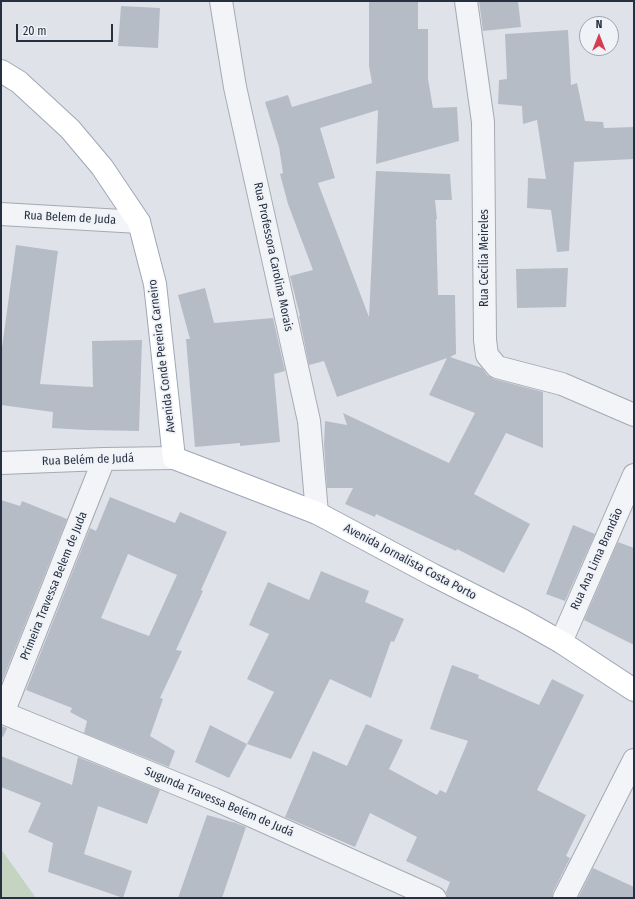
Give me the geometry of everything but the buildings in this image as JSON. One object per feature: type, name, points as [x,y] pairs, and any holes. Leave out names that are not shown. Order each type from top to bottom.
[{"type":"main road","name":"Avenida Conde Pereira Carneiro","points":[[1,71],[19,82],[70,129],[102,167],[139,222],[155,284],[174,458]]},
{"type":"main road","name":"Avenida Jornalista Costa Porto","points":[[174,458],[317,513],[433,575],[522,620],[561,642],[634,690]]},
{"type":"street","name":"Rua Professora Carolina Morais","points":[[221,1],[235,87],[309,421],[317,513]]},
{"type":"street","name":"Rua Cecília Meireles","points":[[466,1],[483,122],[487,355],[497,367],[562,384],[634,415]]},
{"type":"street","name":"Rua Belem de Juda","points":[[1,214],[139,222]]},
{"type":"street","name":"Rua Belém de Judá","points":[[1,463],[174,458]]},
{"type":"street","name":"Primeira Travessa Belem de Juda","points":[[2,713],[104,459]]},
{"type":"street","name":"Rua Ana Lima Brandão","points":[[561,642],[634,475]]},
{"type":"street","name":"Sugunda Travessa Belém de Judá","points":[[2,713],[214,799],[435,898]]},
{"type":"street","points":[[564,898],[634,760]]},
{"type":"green space","points":[[1,849],[36,898],[1,898]]}]
